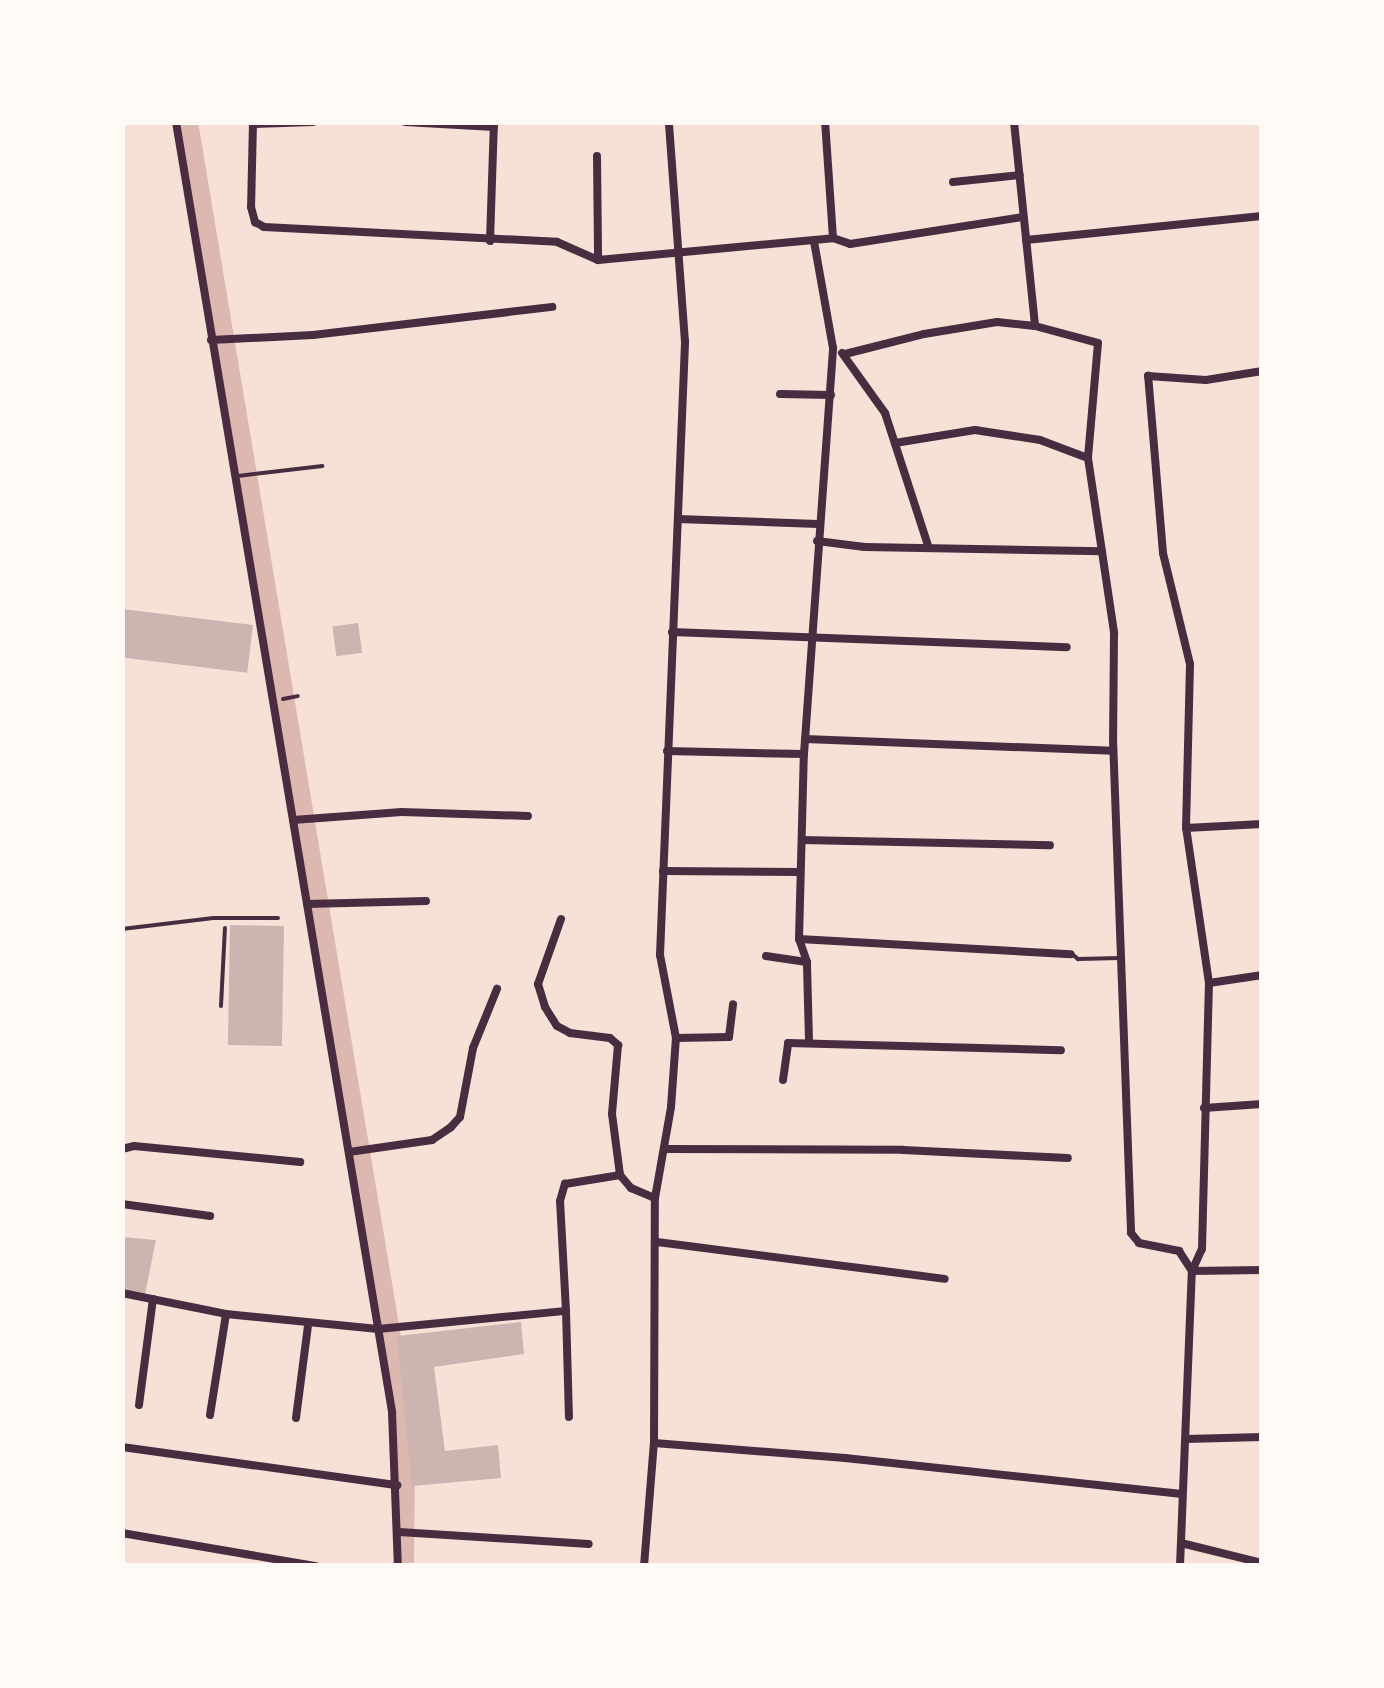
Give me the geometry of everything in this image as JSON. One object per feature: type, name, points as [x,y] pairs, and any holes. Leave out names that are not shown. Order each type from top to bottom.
[{"type":"street","points":[[176,122],[385,1328],[397,1486],[405,1532],[398,1566]]},
{"type":"street","points":[[313,122],[253,123],[251,206],[256,222],[264,227],[557,242],[598,260],[833,238],[850,244],[1023,218]]},
{"type":"street","points":[[405,122],[494,125],[490,241]]},
{"type":"street","points":[[644,1566],[654,1443],[655,1198],[676,1038],[660,956],[684,342],[669,122]]},
{"type":"street","points":[[825,122],[833,238]]},
{"type":"street","points":[[1014,122],[1035,326]]},
{"type":"street","points":[[597,156],[598,260]]},
{"type":"street","points":[[954,182],[1020,175]]},
{"type":"street","points":[[1026,240],[1262,216]]},
{"type":"street","points":[[809,1041],[807,962],[799,938],[804,754],[833,348],[814,242]]},
{"type":"street","points":[[215,340],[313,335],[552,307]]},
{"type":"street","points":[[845,354],[977,325],[1035,326],[1098,344],[1088,458],[1114,632],[1113,750],[1131,1233],[1139,1243],[1180,1251],[1192,1271]]},
{"type":"street","points":[[833,348],[845,354],[878,401],[928,545]]},
{"type":"street","points":[[1180,1566],[1192,1271],[1202,1249],[1209,983],[1186,828],[1190,664],[1163,553],[1148,376],[1206,380],[1262,371]]},
{"type":"street","points":[[780,394],[831,395]]},
{"type":"street","points":[[895,443],[975,430],[1040,440],[1088,458]]},
{"type":"street","points":[[678,520],[818,524]]},
{"type":"street","points":[[817,541],[865,547],[928,545],[1102,551]]},
{"type":"street","points":[[672,632],[1067,647]]},
{"type":"street","points":[[805,739],[1113,750]]},
{"type":"street","points":[[666,752],[804,754]]},
{"type":"street","points":[[300,820],[402,812],[528,816]]},
{"type":"street","points":[[1186,828],[1262,824]]},
{"type":"street","points":[[802,840],[1050,845]]},
{"type":"street","points":[[662,871],[800,872]]},
{"type":"street","points":[[313,904],[426,901]]},
{"type":"street","points":[[561,919],[538,984],[556,1026],[610,1038],[618,1045],[612,1114],[620,1174],[631,1188],[655,1198]]},
{"type":"street","points":[[799,938],[1071,954]]},
{"type":"street","points":[[766,956],[807,962]]},
{"type":"street","points":[[1209,983],[1262,975]]},
{"type":"street","points":[[354,1151],[432,1140],[455,1123],[474,1048],[497,989]]},
{"type":"street","points":[[676,1038],[728,1037],[733,1004]]},
{"type":"street","points":[[783,1080],[788,1043],[1061,1050]]},
{"type":"street","points":[[1204,1108],[1262,1104]]},
{"type":"street","points":[[122,1150],[134,1146],[300,1162]]},
{"type":"street","points":[[664,1149],[903,1150],[1068,1158]]},
{"type":"street","points":[[570,1417],[560,1201],[565,1184],[620,1174]]},
{"type":"street","points":[[122,1204],[210,1216]]},
{"type":"street","points":[[657,1242],[946,1279]]},
{"type":"street","points":[[1192,1271],[1262,1270]]},
{"type":"street","points":[[122,1294],[226,1314],[385,1328],[566,1311]]},
{"type":"street","points":[[139,1405],[153,1299]]},
{"type":"street","points":[[210,1415],[226,1314]]},
{"type":"street","points":[[296,1418],[308,1324]]},
{"type":"street","points":[[1186,1439],[1262,1436]]},
{"type":"street","points":[[654,1443],[845,1458],[1182,1494]]},
{"type":"street","points":[[122,1447],[397,1486]]},
{"type":"street","points":[[405,1532],[589,1544]]},
{"type":"street","points":[[122,1534],[316,1566]]},
{"type":"street","points":[[1181,1543],[1262,1563]]},
{"type":"lane","points":[[238,476],[322,466]]},
{"type":"lane","points":[[122,928],[226,918],[278,918]]},
{"type":"lane","points":[[1071,954],[1078,959],[1120,958]]},
{"type":"path","points":[[288,698],[298,696]]},
{"type":"path","points":[[221,1006],[226,918]]},
{"type":"building","points":[[122,609],[253,625],[247,673],[122,657]]},
{"type":"building","points":[[358,623],[362,653],[336,656],[332,627]]},
{"type":"building","points":[[230,925],[284,926],[282,1046],[228,1045]]},
{"type":"building","points":[[122,1237],[156,1240],[145,1294],[122,1290]]},
{"type":"building","points":[[521,1322],[524,1354],[434,1367],[445,1451],[498,1445],[501,1478],[412,1486],[397,1336]]},
{"type":"waterway","points":[[188,122],[392,1344],[405,1464],[404,1566]]}]
